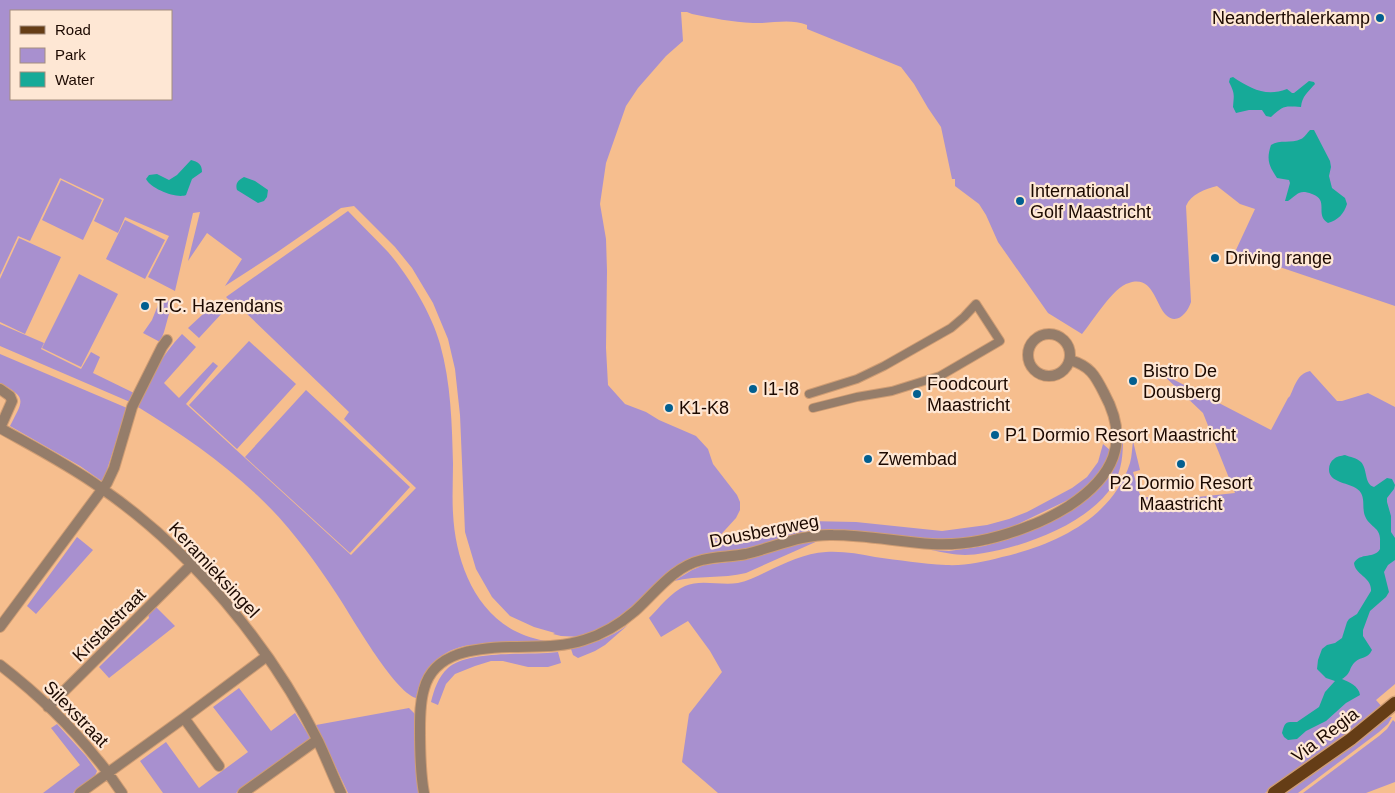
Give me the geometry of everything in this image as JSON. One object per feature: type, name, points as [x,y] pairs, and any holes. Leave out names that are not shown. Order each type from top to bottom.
[{"type":"main road","name":"Via Regia","points":[[1274,793],[1352,739],[1395,703]]},
{"type":"street","points":[[809,394],[857,380],[884,366],[950,328],[976,304],[1000,341],[940,376],[892,392],[857,397],[813,408]]},
{"type":"street","points":[[1046,334],[1052,334],[1063,339],[1068,344],[1070,360],[1062,372],[1049,376],[1043,375],[1034,369],[1029,359],[1030,346],[1034,340],[1046,334]]},
{"type":"street","points":[[0,626],[105,486],[114,468],[132,407],[167,340]]},
{"type":"street","name":"Dousbergweg","points":[[424,793],[420,764],[420,706],[429,677],[437,666],[455,654],[508,647],[556,646],[580,642],[596,636],[616,626],[670,576],[698,561],[747,554],[795,539],[830,534],[935,544],[973,542],[1001,536],[1030,526],[1058,512],[1078,499],[1095,485],[1108,468],[1115,450],[1117,434],[1110,406],[1096,376],[1078,362],[1070,360]]},
{"type":"street","points":[[0,389],[10,396],[12,404],[0,428]]},
{"type":"street","name":"Keramieksingel","points":[[0,428],[105,486],[191,565],[256,639],[296,702],[317,740],[341,793]]},
{"type":"street","name":"Kristalstraat","points":[[48,707],[191,565]]},
{"type":"street","points":[[80,793],[267,656]]},
{"type":"street","name":"Silexstraat","points":[[0,664],[48,707],[84,743],[122,793]]},
{"type":"street","points":[[184,718],[219,766]]},
{"type":"street","points":[[243,793],[317,740]]},
{"type":"green space","points":[[0,0],[1395,0],[1395,306],[1235,252],[1255,209],[1240,204],[1217,186],[1203,190],[1195,195],[1186,206],[1191,302],[1185,313],[1178,318],[1170,318],[1162,310],[1148,287],[1143,283],[1129,283],[1110,297],[1082,334],[1048,313],[998,242],[979,204],[955,186],[955,179],[952,179],[941,127],[901,67],[807,29],[807,25],[800,23],[745,22],[681,12],[683,41],[666,56],[638,88],[626,106],[606,163],[600,204],[606,239],[608,385],[625,404],[696,436],[708,449],[713,464],[737,495],[740,502],[740,510],[736,518],[715,541],[754,535],[808,521],[856,522],[942,531],[987,525],[1027,512],[1072,488],[1087,477],[1098,462],[1103,444],[1111,451],[1106,465],[1085,489],[1068,500],[1014,526],[964,539],[943,541],[825,531],[797,534],[743,550],[704,555],[612,625],[582,637],[553,634],[555,633],[534,627],[510,616],[492,597],[476,569],[465,532],[460,415],[455,369],[448,339],[433,303],[412,268],[395,247],[354,206],[341,208],[225,286],[242,259],[207,233],[188,261],[200,212],[193,213],[175,291],[148,277],[169,236],[125,217],[118,233],[94,221],[104,199],[60,178],[30,241],[18,236],[0,275]]},
{"type":"green space","points":[[61,180],[102,200],[83,240],[42,220]]},
{"type":"green space","points":[[348,211],[388,252],[403,272],[425,308],[440,344],[447,374],[450,404],[454,530],[457,547],[468,579],[487,608],[499,620],[521,634],[549,642],[469,645],[458,648],[441,656],[434,662],[423,678],[416,698],[396,682],[385,668],[300,542],[268,506],[215,459],[138,407],[156,368],[182,334],[196,347],[164,383],[179,398],[213,362],[218,366],[186,404],[351,555],[416,488],[344,419],[349,412],[246,313],[250,307],[243,303],[235,306],[226,297]]},
{"type":"green space","points":[[125,220],[165,240],[145,279],[106,259]]},
{"type":"green space","points":[[19,238],[61,257],[25,334],[0,322],[0,279]]},
{"type":"green space","points":[[79,274],[118,294],[81,367],[42,348]]},
{"type":"green space","points":[[164,298],[172,303],[160,342],[143,333],[152,320],[160,300]]},
{"type":"green space","points":[[215,303],[224,311],[199,338],[188,328]]},
{"type":"green space","points":[[0,324],[44,343],[41,349],[81,369],[91,352],[100,357],[93,373],[134,393],[130,402],[0,346]]},
{"type":"green space","points":[[249,341],[296,384],[237,449],[189,405]]},
{"type":"green space","points":[[0,354],[127,408],[103,482],[80,466],[10,426],[20,405],[20,400],[15,392],[0,383]]},
{"type":"green space","points":[[1310,371],[1337,401],[1368,393],[1395,407],[1395,684],[1376,700],[1384,709],[1265,793],[718,793],[682,762],[689,714],[722,672],[710,651],[688,621],[661,637],[649,618],[670,596],[680,589],[698,583],[731,584],[742,582],[795,559],[818,553],[845,552],[919,563],[953,565],[981,562],[1022,552],[1061,537],[1095,514],[1110,500],[1121,483],[1130,463],[1133,441],[1140,470],[1133,472],[1141,498],[1148,497],[1150,502],[1235,493],[1203,413],[1161,373],[1271,430],[1297,381],[1302,375]]},
{"type":"green space","points":[[306,390],[410,487],[350,553],[245,457]]},
{"type":"green space","points":[[1123,437],[1121,462],[1113,485],[1089,511],[1073,521],[1056,531],[1001,550],[965,555],[931,550],[949,551],[984,546],[1006,540],[1044,524],[1115,462]]},
{"type":"green space","points":[[77,537],[93,550],[36,614],[27,606]]},
{"type":"green space","points":[[820,540],[746,573],[674,581],[704,565],[744,560],[785,546]]},
{"type":"green space","points":[[156,607],[175,626],[109,678],[99,667],[149,618],[148,614]]},
{"type":"green space","points":[[628,625],[595,651],[578,658],[573,655],[571,649],[600,640]]},
{"type":"green space","points":[[558,652],[561,663],[548,667],[528,667],[503,661],[491,661],[475,666],[455,674],[446,684],[438,705],[431,702],[435,688],[442,675],[448,668],[458,662],[470,658],[500,654]]},
{"type":"green space","points":[[239,688],[271,731],[295,713],[311,739],[236,793],[163,793],[140,761],[166,742],[199,788],[248,752],[213,707]]},
{"type":"green space","points":[[409,708],[415,714],[416,771],[419,793],[348,793],[316,725]]},
{"type":"green space","points":[[1387,717],[1392,717],[1388,724],[1379,732],[1298,793],[1282,793]]},
{"type":"green space","points":[[1393,720],[1395,722],[1395,782],[1366,793],[1303,793],[1379,736]]},
{"type":"green space","points":[[57,724],[97,771],[94,778],[73,793],[43,793],[80,765],[51,728]]},
{"type":"water","points":[[1233,77],[1252,88],[1265,92],[1287,89],[1294,93],[1309,81],[1315,84],[1304,97],[1301,107],[1285,107],[1271,117],[1266,116],[1262,110],[1236,113],[1233,107],[1233,92],[1229,82],[1230,78]]},
{"type":"water","points":[[1310,130],[1314,130],[1330,161],[1329,176],[1332,188],[1345,198],[1347,204],[1340,216],[1328,223],[1322,216],[1320,200],[1312,194],[1301,192],[1285,201],[1290,183],[1289,180],[1277,178],[1269,163],[1271,145],[1278,142],[1301,139]]},
{"type":"water","points":[[191,160],[199,164],[202,172],[192,179],[186,195],[177,196],[164,192],[153,186],[146,179],[149,175],[157,174],[169,180],[177,175]]},
{"type":"water","points":[[244,177],[255,181],[268,190],[264,201],[258,203],[237,190],[238,182]]},
{"type":"water","points":[[1345,455],[1361,462],[1365,469],[1367,480],[1374,487],[1387,478],[1392,479],[1395,485],[1387,498],[1391,516],[1391,532],[1395,538],[1395,560],[1388,565],[1384,572],[1389,592],[1370,611],[1363,630],[1363,636],[1372,650],[1366,657],[1355,662],[1347,675],[1342,679],[1356,687],[1360,695],[1346,703],[1326,721],[1306,731],[1297,739],[1288,740],[1282,733],[1285,724],[1297,722],[1319,707],[1325,692],[1335,681],[1326,678],[1317,669],[1322,649],[1342,638],[1347,622],[1357,614],[1371,591],[1369,582],[1357,570],[1354,563],[1360,558],[1375,554],[1380,549],[1379,533],[1365,516],[1361,493],[1358,489],[1337,481],[1330,474],[1329,468],[1332,461],[1336,457]]},
{"type":"place","name":"Neanderthalerkamp","points":[[1380,18]]},
{"type":"place","name":"International Golf Maastricht","points":[[1020,201]]},
{"type":"place","name":"Driving range","points":[[1215,258]]},
{"type":"place","name":"T.C. Hazendans","points":[[145,306]]},
{"type":"place","name":"Bistro De Dousberg","points":[[1133,381]]},
{"type":"place","name":"I1-I8","points":[[753,389]]},
{"type":"place","name":"Foodcourt Maastricht","points":[[917,394]]},
{"type":"place","name":"K1-K8","points":[[669,408]]},
{"type":"place","name":"P1 Dormio Resort Maastricht","points":[[995,435]]},
{"type":"place","name":"Zwembad","points":[[868,459]]},
{"type":"place","name":"P2 Dormio Resort Maastricht","points":[[1181,464]]}]
